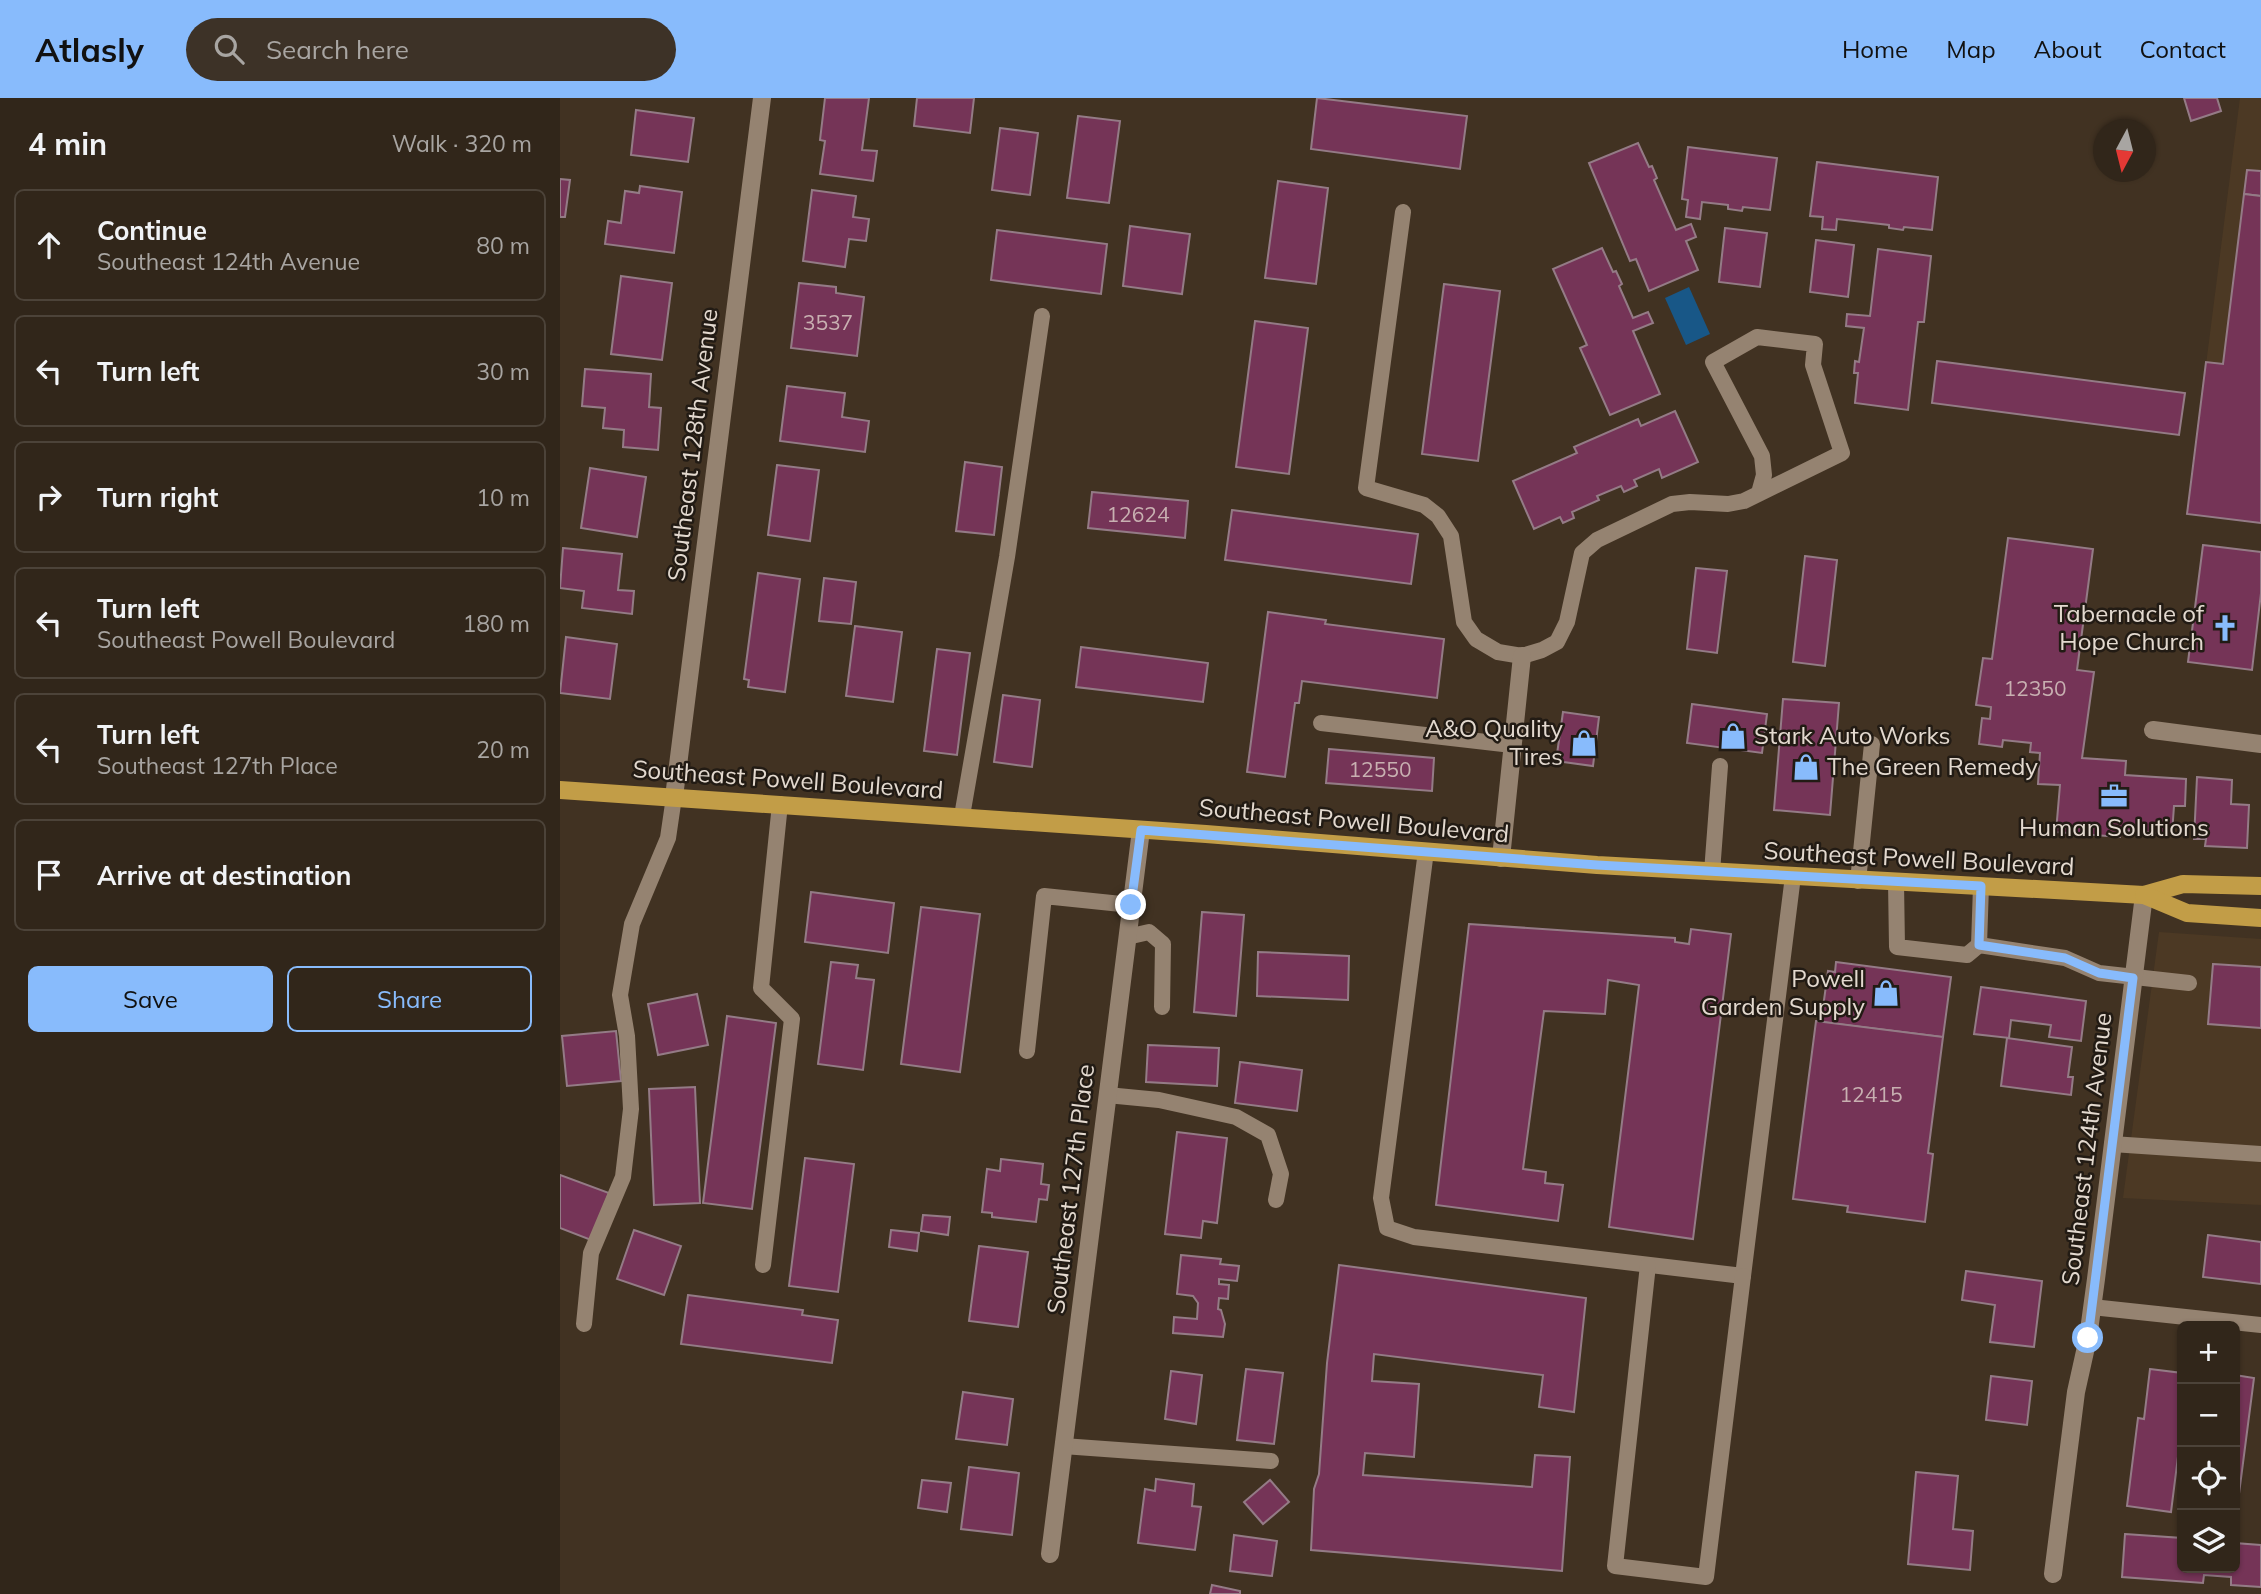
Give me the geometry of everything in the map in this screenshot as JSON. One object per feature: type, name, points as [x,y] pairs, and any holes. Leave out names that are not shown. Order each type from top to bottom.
[{"type":"main road","name":"Southeast Powell Boulevard","points":[[560,789],[962,816],[1501,858],[1858,881],[2144,895],[2183,884],[2261,886]]},
{"type":"main road","name":"Southeast Powell Boulevard","points":[[2144,895],[2187,913],[2261,918]]},
{"type":"street","name":"Southeast 128th Avenue","points":[[674,797],[762,98]]},
{"type":"street","points":[[1501,858],[1521,656]]},
{"type":"street","points":[[2153,730],[2261,744]]},
{"type":"street","name":"Southeast 127th Place","points":[[1050,1554],[1141,830]]},
{"type":"street","name":"Southeast 124th Avenue","points":[[2053,1574],[2076,1392],[2092,1307],[2144,895]]},
{"type":"lane","points":[[1403,212],[1366,488],[1424,505],[1438,516],[1451,536],[1464,622],[1476,639],[1498,652],[1521,656],[1542,650],[1557,642],[1567,622],[1582,553],[1597,540],[1672,504],[1728,504],[1744,501],[1842,453],[1813,365],[1815,344],[1757,337],[1713,362],[1762,456],[1764,475],[1759,493]]},
{"type":"lane","points":[[962,816],[1007,557],[1042,316]]},
{"type":"lane","points":[[1321,723],[1512,744]]},
{"type":"lane","points":[[1858,881],[1872,744]]},
{"type":"lane","points":[[1712,872],[1720,766]]},
{"type":"lane","points":[[584,1324],[591,1253],[623,1177],[631,1109],[627,1037],[620,995],[632,924],[668,838],[674,797]]},
{"type":"lane","points":[[763,1265],[792,1019],[761,988],[780,804]]},
{"type":"lane","points":[[1426,851],[1381,1198],[1387,1228],[1414,1237],[1743,1276]]},
{"type":"lane","points":[[1648,1265],[1615,1566],[1706,1577],[1793,876]]},
{"type":"lane","points":[[1896,882],[1897,947],[1967,955],[1979,945],[1981,886]]},
{"type":"lane","points":[[1027,1051],[1044,896],[1131,905]]},
{"type":"lane","points":[[1127,937],[1149,932],[1163,944],[1162,1007]]},
{"type":"lane","points":[[1979,945],[2065,958],[2099,973],[2189,983]]},
{"type":"lane","points":[[1107,1095],[1159,1100],[1236,1117],[1268,1135],[1281,1174],[1276,1199]]},
{"type":"lane","points":[[2112,1144],[2261,1154]]},
{"type":"lane","points":[[2092,1307],[2261,1325]]},
{"type":"lane","points":[[1063,1446],[1271,1461]]},
{"type":"shaded area","points":[[2240,98],[2261,98],[2261,523],[2187,514]]},
{"type":"shaded area","points":[[2159,932],[2261,939],[2261,1205],[2123,1198]]},
{"type":"water","points":[[1689,287],[1710,334],[1686,345],[1665,298]]},
{"type":"building","points":[[825,98],[869,98],[862,150],[877,151],[873,181],[820,174],[825,141],[820,140]]},
{"type":"building","points":[[917,98],[974,98],[970,133],[914,126]]},
{"type":"building","points":[[1317,98],[1467,116],[1460,169],[1311,149]]},
{"type":"building","points":[[2184,98],[2217,98],[2221,111],[2191,121]]},
{"type":"building","points":[[636,110],[694,118],[688,162],[631,155]]},
{"type":"building","points":[[1078,116],[1120,121],[1109,203],[1067,198]]},
{"type":"building","points":[[1000,128],[1038,133],[1030,195],[992,190]]},
{"type":"building","points":[[1638,143],[1649,167],[1652,166],[1657,178],[1654,180],[1676,230],[1691,224],[1696,237],[1686,241],[1698,270],[1649,291],[1636,259],[1630,261],[1589,163]]},
{"type":"building","points":[[1688,147],[1777,158],[1770,210],[1743,207],[1742,211],[1728,209],[1728,205],[1702,202],[1700,219],[1686,217],[1688,200],[1682,199]]},
{"type":"building","points":[[1817,162],[1938,177],[1932,230],[1904,227],[1903,230],[1889,228],[1889,225],[1837,219],[1836,230],[1822,229],[1823,217],[1810,216]]},
{"type":"building","points":[[2247,170],[2261,171],[2261,196],[2244,194]]},
{"type":"building","points":[[560,179],[570,180],[565,217],[560,217]]},
{"type":"building","points":[[1278,181],[1328,188],[1316,284],[1265,278]]},
{"type":"building","points":[[640,186],[682,192],[674,253],[605,244],[608,221],[621,223],[625,191],[639,193]]},
{"type":"building","points":[[812,190],[856,196],[853,217],[869,219],[866,241],[849,239],[845,267],[803,261]]},
{"type":"building","points":[[2244,194],[2261,196],[2261,523],[2187,514],[2206,362],[2223,364]]},
{"type":"building","points":[[1130,226],[1190,234],[1182,294],[1123,286]]},
{"type":"building","points":[[1725,228],[1767,233],[1760,287],[1719,282]]},
{"type":"building","points":[[997,230],[1107,244],[1101,294],[991,280]]},
{"type":"building","points":[[1816,240],[1854,245],[1848,297],[1810,292]]},
{"type":"building","points":[[1602,248],[1622,284],[1619,286],[1633,318],[1648,312],[1653,323],[1633,331],[1660,394],[1610,415],[1580,348],[1587,345],[1553,269]]},
{"type":"building","points":[[1878,249],[1931,256],[1924,322],[1918,322],[1908,410],[1855,403],[1858,373],[1854,373],[1855,361],[1859,362],[1864,328],[1846,326],[1847,314],[1870,316]]},
{"type":"building","points":[[621,276],[672,283],[662,360],[611,354]]},
{"type":"building","points":[[799,283],[836,287],[836,293],[864,297],[857,356],[791,348]]},
{"type":"building","points":[[1444,284],[1500,291],[1478,461],[1422,454]]},
{"type":"building","points":[[1255,321],[1308,328],[1289,474],[1236,467]]},
{"type":"building","points":[[1937,361],[2185,393],[2179,435],[1932,403]]},
{"type":"building","points":[[585,369],[651,374],[649,407],[661,408],[658,450],[623,447],[624,430],[603,428],[605,408],[582,406]]},
{"type":"building","points":[[787,386],[845,393],[842,417],[869,421],[865,452],[780,441]]},
{"type":"building","points":[[1675,411],[1698,462],[1662,478],[1659,469],[1634,480],[1637,486],[1624,492],[1621,486],[1597,496],[1599,500],[1572,512],[1574,518],[1563,523],[1560,517],[1534,529],[1513,481],[1577,453],[1574,447],[1638,419],[1641,426]]},
{"type":"building","points":[[965,462],[1002,467],[994,535],[956,531]]},
{"type":"building","points":[[777,465],[819,470],[810,541],[768,535]]},
{"type":"building","points":[[590,468],[646,477],[637,537],[581,528]]},
{"type":"building","points":[[1092,492],[1188,501],[1185,538],[1088,528]]},
{"type":"building","points":[[1232,510],[1418,534],[1411,584],[1225,560]]},
{"type":"building","points":[[2008,538],[2093,549],[2077,670],[2094,672],[2082,758],[2126,761],[2125,775],[2186,779],[2185,806],[2174,806],[2172,834],[2121,830],[2120,837],[2056,832],[2060,785],[2038,784],[2040,753],[2030,752],[2031,743],[2003,740],[2002,747],[1979,744],[1982,718],[1990,719],[1991,707],[1976,705],[1983,658],[1992,659]]},
{"type":"building","name":"Tabernacle of Hope Church","points":[[2203,545],[2261,552],[2261,593],[2252,670],[2188,662]]},
{"type":"building","points":[[563,548],[622,554],[618,590],[634,591],[632,614],[582,608],[584,591],[560,588]]},
{"type":"building","points":[[1805,556],[1837,560],[1825,666],[1793,662]]},
{"type":"building","points":[[1696,568],[1727,571],[1717,653],[1687,649]]},
{"type":"building","points":[[758,573],[800,579],[785,692],[748,687],[749,680],[744,679]]},
{"type":"building","points":[[824,578],[856,582],[851,624],[819,621]]},
{"type":"building","points":[[1268,612],[1326,620],[1325,624],[1444,639],[1437,698],[1302,681],[1299,703],[1295,703],[1285,777],[1247,772]]},
{"type":"building","points":[[855,626],[902,632],[893,702],[846,696]]},
{"type":"building","points":[[566,637],[617,644],[610,699],[560,693]]},
{"type":"building","points":[[1081,647],[1208,663],[1203,702],[1076,687]]},
{"type":"building","points":[[937,649],[970,653],[957,755],[924,751]]},
{"type":"building","points":[[1003,695],[1040,700],[1032,767],[994,762]]},
{"type":"building","points":[[1783,699],[1839,703],[1830,815],[1774,810]]},
{"type":"building","points":[[1692,704],[1767,714],[1762,753],[1687,743]]},
{"type":"building","points":[[1563,712],[1599,717],[1593,766],[1556,761]]},
{"type":"building","points":[[1329,749],[1434,758],[1432,791],[1326,783]]},
{"type":"building","points":[[2197,777],[2232,780],[2231,804],[2249,805],[2247,848],[2205,846],[2206,839],[2194,839]]},
{"type":"building","points":[[811,892],[894,903],[888,953],[805,942]]},
{"type":"building","points":[[921,907],[980,914],[960,1072],[901,1064]]},
{"type":"building","points":[[1202,912],[1244,915],[1236,1016],[1194,1012]]},
{"type":"building","points":[[1469,924],[1675,938],[1675,942],[1689,944],[1691,929],[1731,934],[1693,1239],[1609,1227],[1639,985],[1608,980],[1605,1014],[1544,1011],[1523,1169],[1546,1172],[1545,1183],[1563,1185],[1558,1221],[1436,1205]]},
{"type":"building","points":[[1258,952],[1349,956],[1348,1000],[1257,996]]},
{"type":"building","points":[[831,962],[858,965],[856,978],[874,980],[863,1070],[818,1064]]},
{"type":"building","points":[[1836,962],[1951,977],[1943,1037],[1821,1022],[1828,971],[1835,972]]},
{"type":"building","points":[[2213,964],[2261,967],[2261,1028],[2208,1024]]},
{"type":"building","points":[[1981,987],[2086,1001],[2081,1041],[2049,1037],[2051,1025],[2011,1020],[2009,1038],[1974,1034]]},
{"type":"building","points":[[697,994],[708,1045],[658,1055],[648,1004]]},
{"type":"building","points":[[727,1016],[776,1023],[752,1209],[703,1203]]},
{"type":"building","points":[[1816,1021],[1943,1037],[1928,1153],[1933,1154],[1925,1222],[1847,1212],[1848,1206],[1793,1199]]},
{"type":"building","points":[[616,1031],[621,1081],[567,1086],[562,1036]]},
{"type":"building","points":[[2007,1038],[2072,1047],[2068,1077],[2073,1077],[2071,1095],[2001,1086]]},
{"type":"building","points":[[1148,1045],[1219,1048],[1217,1086],[1146,1082]]},
{"type":"building","points":[[1240,1062],[1302,1070],[1297,1111],[1235,1103]]},
{"type":"building","points":[[695,1087],[700,1203],[654,1205],[649,1089]]},
{"type":"building","points":[[1177,1132],[1227,1138],[1217,1223],[1203,1221],[1201,1238],[1165,1234]]},
{"type":"building","points":[[805,1158],[854,1164],[838,1292],[789,1286]]},
{"type":"building","points":[[1001,1159],[1043,1164],[1041,1184],[1049,1185],[1047,1200],[1039,1199],[1036,1222],[992,1217],[992,1213],[982,1212],[987,1169],[1000,1171]]},
{"type":"building","points":[[560,1175],[609,1193],[591,1240],[560,1228]]},
{"type":"building","points":[[923,1215],[950,1217],[948,1235],[921,1231]]},
{"type":"building","points":[[634,1230],[681,1246],[664,1295],[617,1279]]},
{"type":"building","points":[[891,1230],[919,1233],[917,1251],[889,1247]]},
{"type":"building","points":[[2208,1235],[2261,1242],[2261,1284],[2203,1277]]},
{"type":"building","points":[[979,1246],[1028,1252],[1018,1327],[969,1321]]},
{"type":"building","points":[[1181,1255],[1221,1259],[1220,1264],[1239,1266],[1237,1281],[1219,1279],[1219,1284],[1229,1285],[1228,1299],[1219,1298],[1218,1309],[1221,1310],[1225,1324],[1223,1337],[1173,1333],[1174,1317],[1197,1319],[1198,1303],[1193,1296],[1177,1294]]},
{"type":"building","points":[[1339,1265],[1586,1298],[1574,1412],[1539,1407],[1543,1375],[1374,1354],[1372,1381],[1419,1384],[1414,1457],[1365,1453],[1363,1475],[1532,1487],[1535,1455],[1570,1457],[1562,1571],[1311,1550],[1314,1489],[1319,1474],[1327,1363]]},
{"type":"building","points":[[1966,1271],[2042,1281],[2034,1347],[1990,1342],[1995,1305],[1962,1300]]},
{"type":"building","points":[[688,1295],[803,1310],[802,1315],[838,1320],[832,1363],[681,1344]]},
{"type":"building","points":[[1246,1369],[1283,1373],[1274,1444],[1237,1440]]},
{"type":"building","points":[[2150,1369],[2177,1372],[2177,1465],[2171,1512],[2127,1506],[2138,1418],[2144,1419]]},
{"type":"building","points":[[1171,1371],[1202,1375],[1196,1424],[1165,1419]]},
{"type":"building","points":[[1991,1376],[2032,1381],[2027,1425],[1986,1420]]},
{"type":"building","points":[[2240,1376],[2254,1378],[2240,1486]]},
{"type":"building","points":[[963,1392],[1013,1399],[1007,1445],[956,1439]]},
{"type":"building","points":[[969,1467],[1019,1473],[1012,1535],[961,1529]]},
{"type":"building","points":[[1916,1472],[1958,1476],[1953,1529],[1973,1531],[1970,1570],[1908,1564]]},
{"type":"building","points":[[1156,1479],[1194,1484],[1192,1506],[1201,1507],[1195,1550],[1138,1543],[1145,1489],[1155,1491]]},
{"type":"building","points":[[922,1480],[951,1483],[947,1512],[918,1508]]},
{"type":"building","points":[[1270,1480],[1289,1502],[1263,1524],[1244,1502]]},
{"type":"building","points":[[2125,1534],[2177,1538],[2177,1573],[2240,1573],[2240,1543],[2261,1545],[2261,1587],[2231,1585],[2231,1577],[2204,1575],[2203,1583],[2122,1577]]},
{"type":"building","points":[[1234,1535],[1277,1541],[1272,1576],[1230,1571]]},
{"type":"building","points":[[1212,1585],[1240,1591],[1240,1594],[1210,1594]]},
{"type":"place","name":"Tabernacle of Hope Church","points":[[2225,628]]},
{"type":"place","name":"Stark Auto Works","points":[[1733,736]]},
{"type":"place","name":"A&O Quality Tires","points":[[1584,743]]},
{"type":"place","name":"The Green Remedy","points":[[1806,767]]},
{"type":"place","name":"Human Solutions","points":[[2114,796]]},
{"type":"place","name":"Powell Garden Supply","points":[[1886,993]]},
{"type":"route","points":[[1131,905],[1141,830],[1597,865],[1981,886],[1979,945],[2065,958],[2099,973],[2133,978],[2088,1338]]}]
